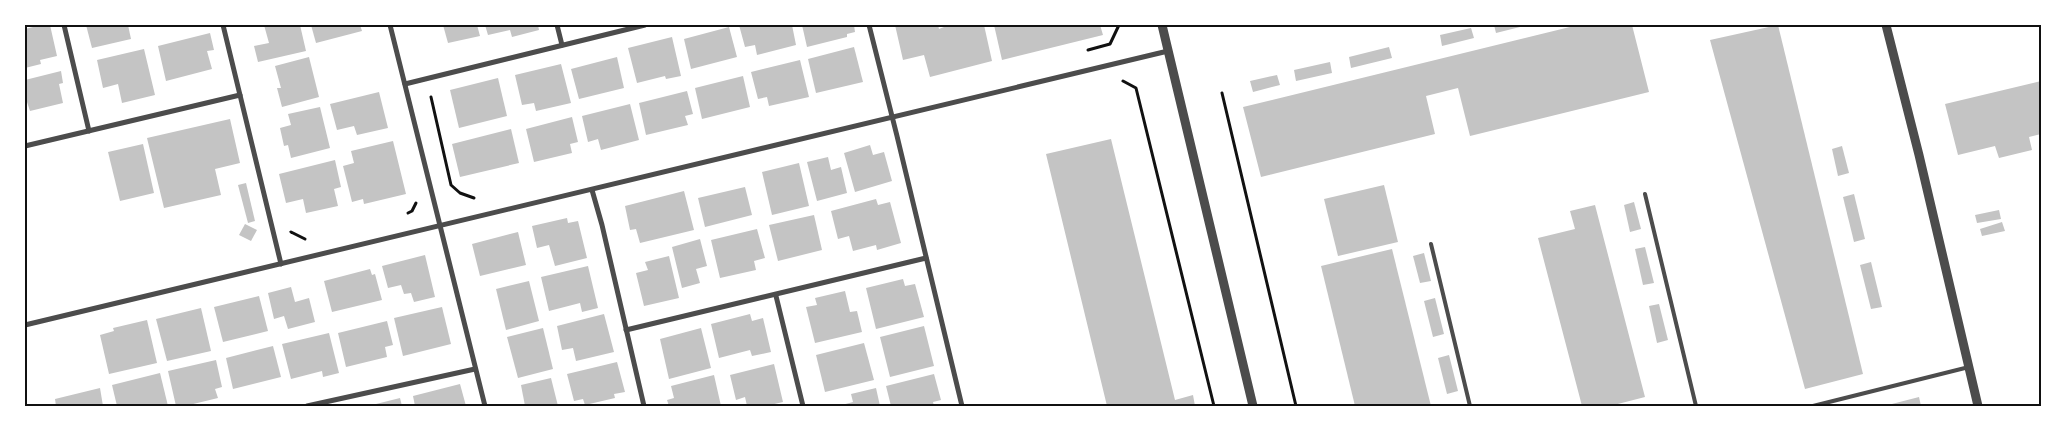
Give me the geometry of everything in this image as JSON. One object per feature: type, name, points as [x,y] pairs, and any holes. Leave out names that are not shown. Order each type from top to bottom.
[{"type":"street","points":[[64,25],[90,131]]},
{"type":"street","points":[[223,25],[280,264]]},
{"type":"street","points":[[390,25],[484,406]]},
{"type":"street","points":[[558,25],[562,45]]},
{"type":"street","points":[[405,84],[645,25]]},
{"type":"street","points":[[869,25],[962,406]]},
{"type":"street","points":[[1162,25],[1253,406]]},
{"type":"street","points":[[1886,25],[1978,406]]},
{"type":"street","points":[[25,325],[1168,51]]},
{"type":"street","points":[[25,146],[240,95]]},
{"type":"street","points":[[592,190],[602,225],[644,406]]},
{"type":"street","points":[[626,330],[776,296],[926,258]]},
{"type":"street","points":[[776,296],[803,406]]},
{"type":"street","points":[[307,406],[326,404],[475,368]]},
{"type":"lane","points":[[1646,194],[1696,406]]},
{"type":"lane","points":[[1431,244],[1470,406]]},
{"type":"lane","points":[[1813,406],[1969,367]]},
{"type":"path","points":[[1082,51],[1110,44],[1119,25]]},
{"type":"path","points":[[1118,78],[1136,88],[1214,406]]},
{"type":"path","points":[[1222,93],[1296,406]]},
{"type":"path","points":[[431,97],[451,185],[460,193],[472,198],[481,196]]},
{"type":"path","points":[[404,215],[412,211],[418,201]]},
{"type":"path","points":[[273,236],[290,232],[304,239],[313,237]]},
{"type":"building","points":[[50,25],[57,56],[40,60],[41,64],[25,68],[25,29]]},
{"type":"building","points":[[86,25],[128,25],[131,39],[92,48]]},
{"type":"building","points":[[264,25],[300,25],[306,51],[258,62],[254,46],[269,43]]},
{"type":"building","points":[[311,25],[360,25],[362,31],[316,43]]},
{"type":"building","points":[[443,25],[477,25],[480,36],[448,43]]},
{"type":"building","points":[[485,25],[538,25],[539,30],[512,37],[510,30],[488,35]]},
{"type":"building","points":[[739,25],[792,25],[796,45],[757,55],[755,45],[745,47]]},
{"type":"building","points":[[802,25],[854,25],[855,32],[847,34],[847,37],[807,47]]},
{"type":"building","points":[[895,25],[938,25],[939,29],[949,25],[984,25],[992,61],[930,77],[924,55],[903,60]]},
{"type":"building","points":[[994,25],[1100,25],[1103,35],[1002,60]]},
{"type":"building","points":[[1494,25],[1524,25],[1524,26],[1496,33]]},
{"type":"building","points":[[1578,25],[1632,25],[1649,92],[1470,136],[1458,88],[1426,96],[1435,134],[1261,177],[1243,107]]},
{"type":"building","points":[[1778,25],[1863,374],[1805,389],[1710,40]]},
{"type":"building","points":[[729,27],[737,57],[691,69],[684,39]]},
{"type":"building","points":[[1471,28],[1474,38],[1442,46],[1440,35]]},
{"type":"building","points":[[210,33],[214,50],[207,51],[212,69],[166,81],[158,46]]},
{"type":"building","points":[[672,37],[681,76],[666,79],[665,76],[637,83],[628,48]]},
{"type":"building","points":[[854,47],[863,82],[816,93],[808,59]]},
{"type":"building","points":[[1389,47],[1392,58],[1351,68],[1349,57]]},
{"type":"building","points":[[144,49],[155,95],[122,103],[118,84],[103,88],[97,60]]},
{"type":"building","points":[[309,57],[319,97],[282,107],[277,88],[281,88],[275,66]]},
{"type":"building","points":[[617,57],[624,88],[579,99],[571,69]]},
{"type":"building","points":[[800,60],[809,97],[769,106],[767,97],[758,99],[751,72]]},
{"type":"building","points":[[1330,62],[1332,73],[1296,81],[1294,70]]},
{"type":"building","points":[[561,64],[571,103],[536,111],[534,103],[522,105],[515,75]]},
{"type":"building","points":[[61,71],[63,83],[59,84],[63,103],[30,111],[27,102],[25,102],[25,80]]},
{"type":"building","points":[[1277,75],[1280,85],[1253,92],[1250,81]]},
{"type":"building","points":[[743,76],[750,107],[702,119],[695,88]]},
{"type":"building","points":[[498,78],[507,116],[459,128],[450,90]]},
{"type":"building","points":[[2041,81],[2041,134],[2029,137],[2032,150],[1999,158],[1995,146],[1958,155],[1945,104]]},
{"type":"building","points":[[687,91],[693,114],[685,116],[688,125],[646,135],[639,103]]},
{"type":"building","points":[[379,92],[388,128],[357,135],[354,126],[337,130],[330,104]]},
{"type":"building","points":[[630,104],[639,140],[601,150],[598,139],[588,142],[582,116]]},
{"type":"building","points":[[320,107],[330,148],[291,158],[288,145],[284,146],[280,128],[291,125],[288,114]]},
{"type":"building","points":[[572,117],[578,142],[570,144],[572,153],[534,162],[526,129]]},
{"type":"building","points":[[230,119],[240,163],[215,169],[221,195],[164,208],[147,138]]},
{"type":"building","points":[[511,129],[519,163],[460,177],[452,144]]},
{"type":"building","points":[[1111,139],[1175,400],[1193,395],[1195,406],[1107,406],[1046,154]]},
{"type":"building","points":[[393,141],[406,194],[364,204],[363,199],[352,202],[343,166],[354,163],[351,151]]},
{"type":"building","points":[[143,144],[154,193],[120,201],[108,152]]},
{"type":"building","points":[[870,145],[873,155],[884,152],[892,181],[855,192],[844,153]]},
{"type":"building","points":[[1842,146],[1849,173],[1838,176],[1832,149]]},
{"type":"building","points":[[828,157],[831,170],[841,167],[847,193],[817,201],[807,162]]},
{"type":"building","points":[[335,160],[341,187],[334,189],[338,206],[306,213],[303,199],[286,203],[279,174]]},
{"type":"building","points":[[799,163],[809,206],[772,215],[762,172]]},
{"type":"building","points":[[246,183],[255,221],[248,223],[238,185]]},
{"type":"building","points":[[1384,185],[1398,242],[1338,256],[1324,199]]},
{"type":"building","points":[[745,187],[752,215],[705,227],[698,198]]},
{"type":"building","points":[[684,191],[694,230],[640,243],[636,229],[630,230],[625,206]]},
{"type":"building","points":[[1854,194],[1865,239],[1854,242],[1843,197]]},
{"type":"building","points":[[876,199],[878,205],[890,202],[901,243],[877,250],[876,245],[853,251],[849,236],[838,239],[831,211]]},
{"type":"building","points":[[1634,202],[1641,229],[1630,232],[1624,205]]},
{"type":"building","points":[[1595,205],[1645,397],[1610,406],[1582,406],[1538,238],[1575,229],[1570,211]]},
{"type":"building","points":[[1999,210],[2001,219],[1977,223],[1975,215]]},
{"type":"building","points":[[814,215],[822,250],[778,261],[769,225]]},
{"type":"building","points":[[567,218],[568,223],[578,221],[587,258],[555,266],[549,245],[537,248],[532,226]]},
{"type":"building","points":[[2002,222],[2005,231],[1982,236],[1980,229]]},
{"type":"building","points":[[245,224],[257,230],[251,241],[239,235]]},
{"type":"building","points":[[757,229],[765,258],[754,261],[756,270],[720,278],[711,240]]},
{"type":"building","points":[[518,232],[526,265],[480,276],[472,244]]},
{"type":"building","points":[[700,239],[707,266],[696,269],[700,283],[682,288],[672,247]]},
{"type":"building","points":[[1645,247],[1654,283],[1643,285],[1635,249]]},
{"type":"building","points":[[1392,249],[1431,406],[1355,406],[1321,266]]},
{"type":"building","points":[[1424,253],[1431,281],[1420,283],[1413,256]]},
{"type":"building","points":[[425,255],[435,297],[414,302],[411,293],[404,294],[401,285],[388,288],[382,266]]},
{"type":"building","points":[[669,256],[679,298],[644,306],[636,273],[648,270],[645,262]]},
{"type":"building","points":[[1871,262],[1882,307],[1871,309],[1860,265]]},
{"type":"building","points":[[588,266],[598,308],[582,312],[580,303],[549,311],[541,277]]},
{"type":"building","points":[[370,269],[372,275],[375,274],[382,300],[332,312],[324,281]]},
{"type":"building","points":[[903,279],[905,286],[915,284],[924,317],[876,329],[866,288]]},
{"type":"building","points":[[529,281],[539,321],[506,330],[496,289]]},
{"type":"building","points":[[291,287],[295,302],[309,298],[315,322],[288,329],[284,316],[274,319],[268,293]]},
{"type":"building","points":[[845,291],[850,312],[857,311],[862,332],[815,343],[806,307],[817,305],[815,298]]},
{"type":"building","points":[[259,296],[268,331],[223,342],[214,307]]},
{"type":"building","points":[[1435,298],[1444,334],[1433,337],[1424,301]]},
{"type":"building","points":[[1659,304],[1668,340],[1657,343],[1649,306]]},
{"type":"building","points":[[442,307],[451,344],[403,356],[394,318]]},
{"type":"building","points":[[201,308],[211,351],[167,361],[156,319]]},
{"type":"building","points":[[604,314],[614,352],[576,361],[573,348],[562,350],[557,326]]},
{"type":"building","points":[[750,314],[752,321],[763,318],[771,352],[752,356],[750,350],[719,358],[711,324]]},
{"type":"building","points":[[147,320],[157,363],[109,374],[100,335],[114,331],[113,328]]},
{"type":"building","points":[[387,321],[393,345],[385,347],[387,357],[346,367],[338,333]]},
{"type":"building","points":[[924,326],[934,366],[890,377],[880,337]]},
{"type":"building","points":[[543,328],[553,369],[518,378],[507,337]]},
{"type":"building","points":[[701,328],[711,368],[669,379],[660,339]]},
{"type":"building","points":[[329,333],[339,373],[323,377],[322,371],[291,379],[282,344]]},
{"type":"building","points":[[864,343],[874,380],[825,392],[816,355]]},
{"type":"building","points":[[273,346],[281,377],[233,389],[226,358]]},
{"type":"building","points":[[1449,355],[1458,391],[1447,394],[1438,358]]},
{"type":"building","points":[[216,360],[222,387],[215,389],[218,398],[185,406],[176,406],[168,371]]},
{"type":"building","points":[[617,362],[625,392],[614,394],[615,398],[585,405],[583,399],[574,401],[567,374]]},
{"type":"building","points":[[774,364],[783,402],[766,406],[747,406],[745,397],[736,400],[730,375]]},
{"type":"building","points":[[160,373],[168,406],[117,406],[112,385]]},
{"type":"building","points":[[934,374],[941,400],[933,402],[934,406],[891,406],[886,386]]},
{"type":"building","points":[[714,375],[721,406],[669,406],[667,400],[674,398],[671,386]]},
{"type":"building","points":[[551,378],[558,406],[525,406],[521,385]]},
{"type":"building","points":[[460,384],[466,406],[415,406],[413,396]]},
{"type":"building","points":[[100,388],[103,406],[56,406],[55,399]]},
{"type":"building","points":[[876,388],[880,406],[838,406],[853,402],[851,394]]},
{"type":"building","points":[[1919,397],[1921,406],[1888,406],[1888,405]]},
{"type":"building","points":[[400,398],[402,406],[372,406],[372,405]]}]
